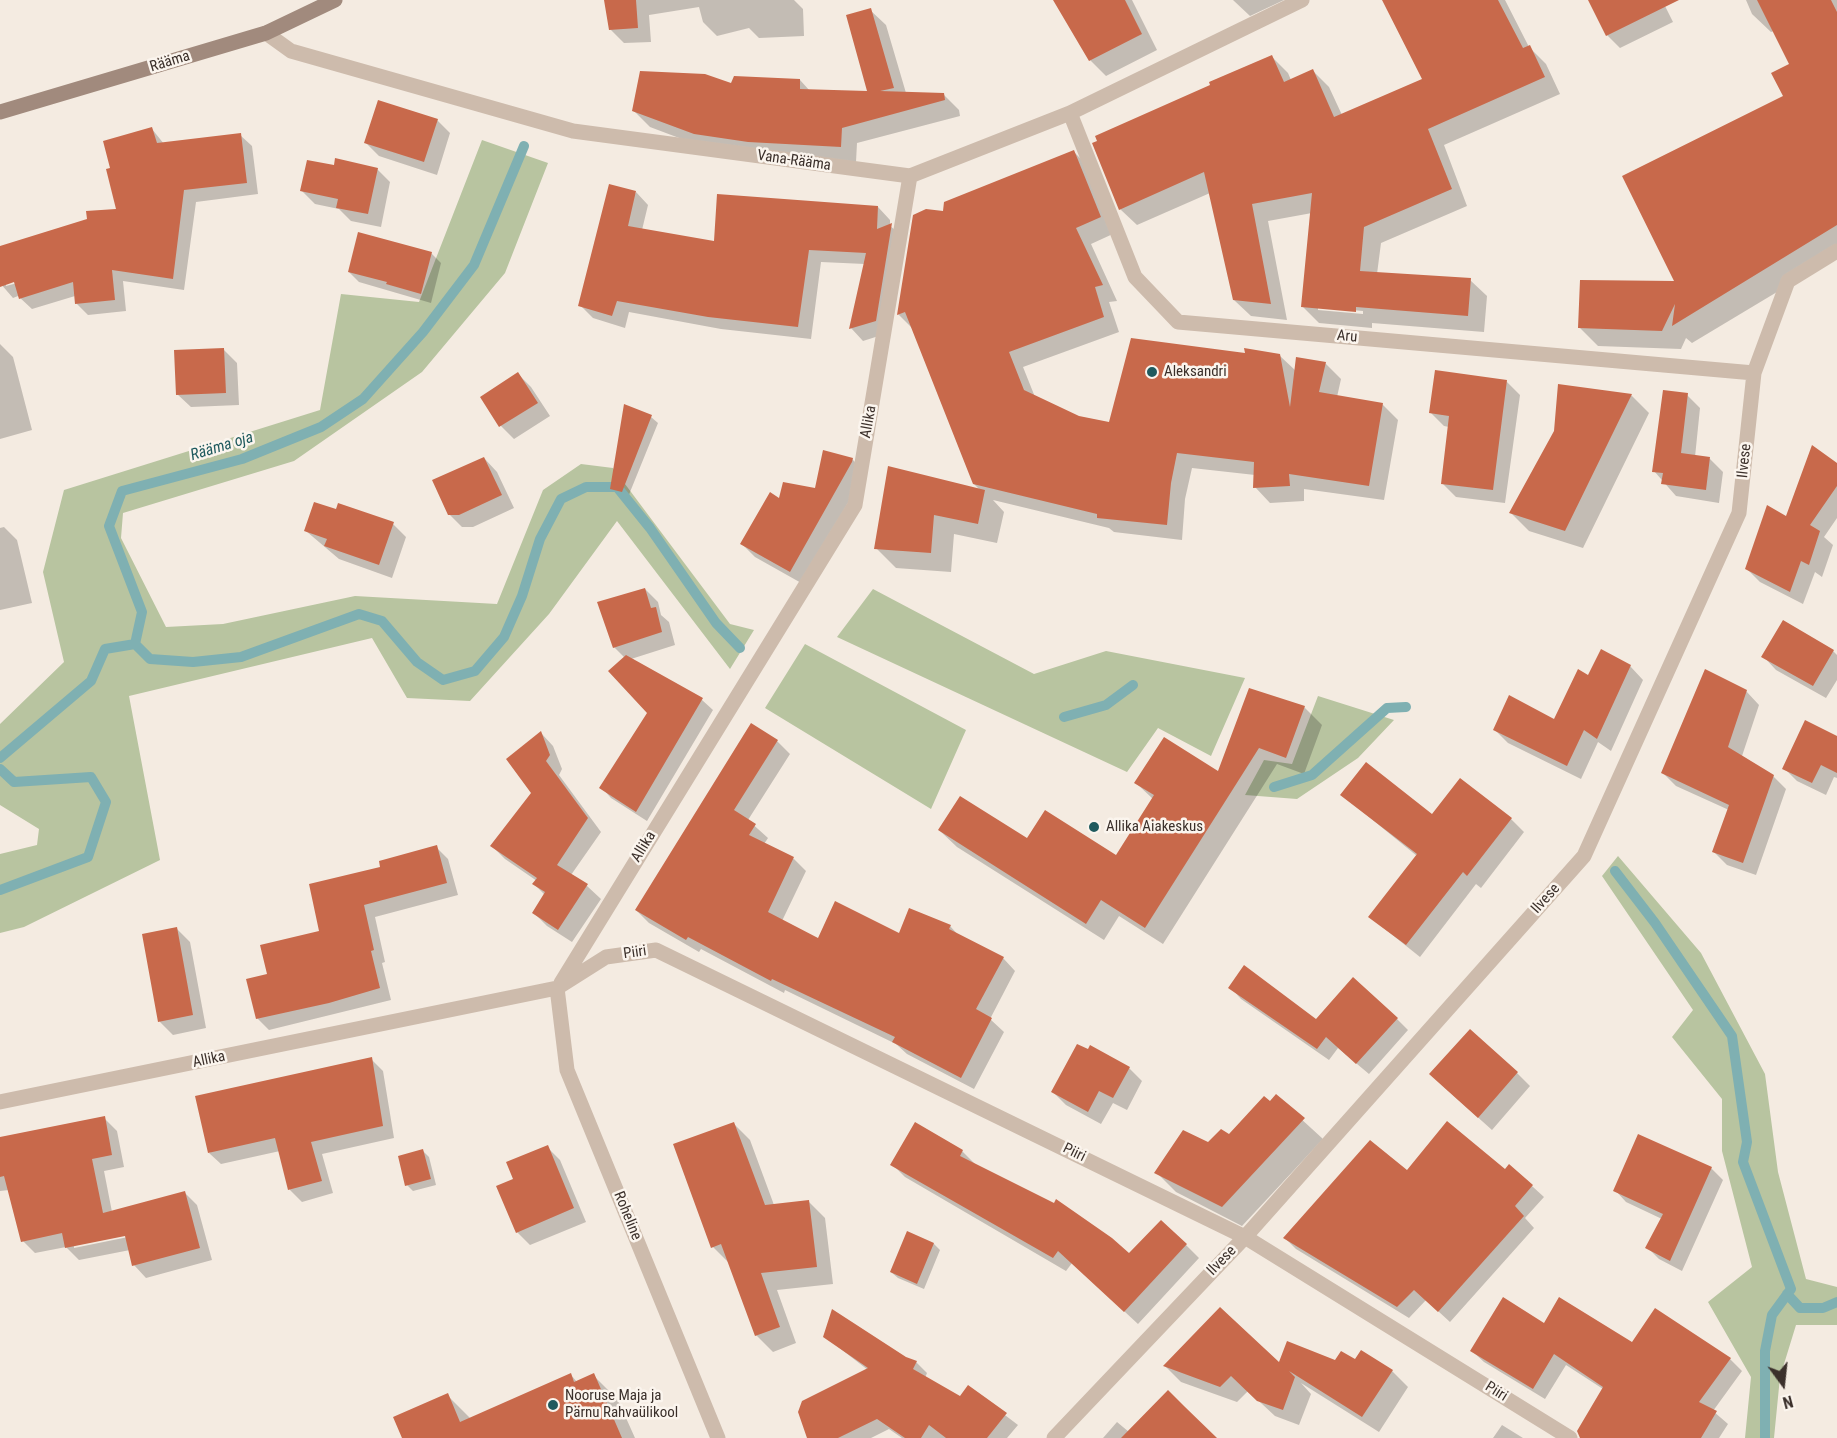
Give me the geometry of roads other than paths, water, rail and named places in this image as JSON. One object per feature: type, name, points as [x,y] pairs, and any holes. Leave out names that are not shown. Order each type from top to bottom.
[{"type":"main road","name":"Rääma","points":[[0,112],[266,33],[336,0]]},
{"type":"street","name":"Vana-Rääma","points":[[266,33],[291,51],[573,131],[910,176],[1070,113],[1302,0]]},
{"type":"street","name":"Aru","points":[[1070,113],[1135,277],[1178,322],[1754,373]]},
{"type":"street","name":"Allika","points":[[0,1102],[558,988],[855,505],[910,176]]},
{"type":"street","name":"Ilvese","points":[[1053,1438],[1245,1237],[1584,856],[1739,513],[1754,373],[1788,281],[1837,251]]},
{"type":"street","name":"Piiri","points":[[558,988],[606,957],[656,950],[1245,1237],[1570,1438]]},
{"type":"street","name":"Roheline","points":[[558,988],[567,1070],[718,1438]]},
{"type":"waterway","name":"Rääma oja","points":[[0,758],[91,681],[105,649],[135,644],[142,612],[109,526],[122,491],[242,459],[321,427],[363,399],[423,332],[474,265],[524,146]]},
{"type":"waterway","points":[[135,644],[150,659],[193,662],[241,657],[359,614],[382,621],[417,662],[443,680],[475,671],[504,637],[522,596],[540,539],[561,499],[586,487],[617,487],[650,528],[716,623],[740,648]]},
{"type":"waterway","points":[[1064,717],[1106,705],[1133,685]]},
{"type":"waterway","points":[[1274,787],[1312,775],[1387,708],[1406,707]]},
{"type":"waterway","name":"Rääma oja","points":[[0,769],[14,782],[91,777],[106,802],[88,857],[0,890]]},
{"type":"waterway","points":[[1615,871],[1655,923],[1732,1036],[1747,1142],[1743,1162],[1791,1289],[1772,1315],[1765,1351],[1765,1438]]},
{"type":"waterway","points":[[1787,1294],[1800,1308],[1823,1308],[1837,1302]]},
{"type":"place","name":"Aleksandri","points":[[1152,372]]},
{"type":"place","name":"Allika Aiakeskus","points":[[1094,827]]},
{"type":"place","name":"Nooruse Maja ja Pärnu Rahvaülikool","points":[[553,1405]]}]
